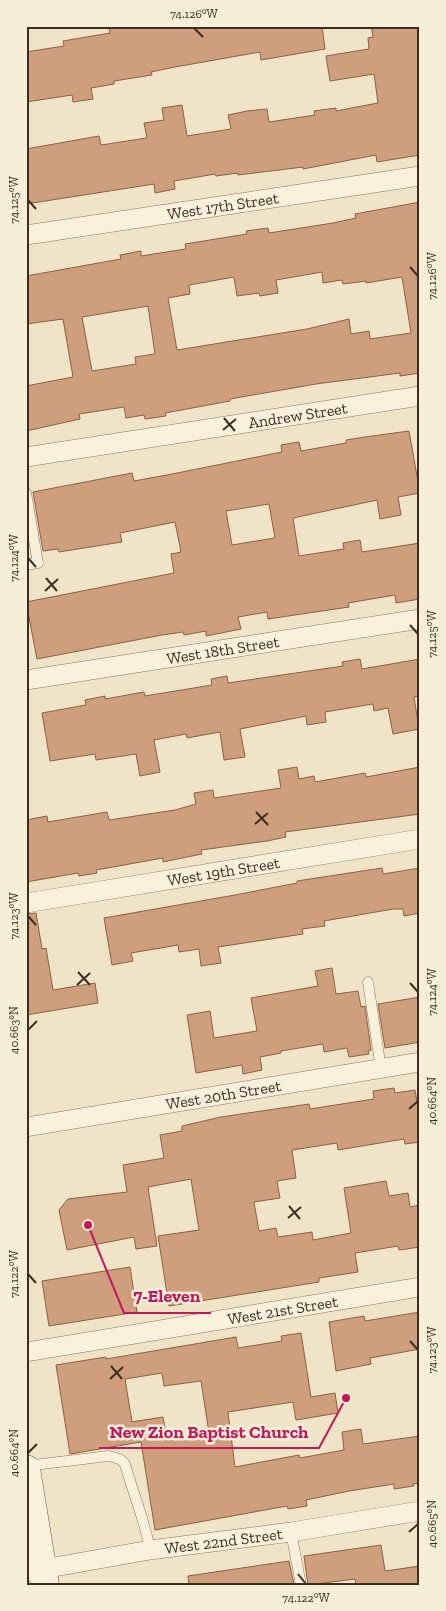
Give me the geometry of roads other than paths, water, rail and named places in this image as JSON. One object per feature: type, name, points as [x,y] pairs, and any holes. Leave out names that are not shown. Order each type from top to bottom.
[{"type":"main road","points":[[26,1467],[38,1575]]},
{"type":"street","name":"West 17th Street","points":[[26,235],[420,176]]},
{"type":"street","name":"Andrew Street","points":[[26,457],[420,396]]},
{"type":"street","name":"West 18th Street","points":[[26,680],[420,619]]},
{"type":"street","name":"West 19th Street","points":[[26,903],[420,839]]},
{"type":"street","name":"West 20th Street","points":[[26,1126],[420,1062]]},
{"type":"street","name":"West 21st Street","points":[[26,1352],[420,1287]]},
{"type":"street","name":"West 22nd Street","points":[[38,1575],[150,1550],[292,1532],[420,1511]]},
{"type":"lane","points":[[26,492],[38,564],[26,565]]},
{"type":"lane","points":[[368,982],[381,1069]]},
{"type":"lane","points":[[26,1467],[108,1456],[120,1459],[125,1464],[138,1511],[146,1527],[150,1550]]},
{"type":"lane","points":[[292,1532],[301,1585]]},
{"type":"place","name":"7-Eleven","points":[[88,1225]]},
{"type":"place","name":"New Zion Baptist Church","points":[[346,1398]]}]
